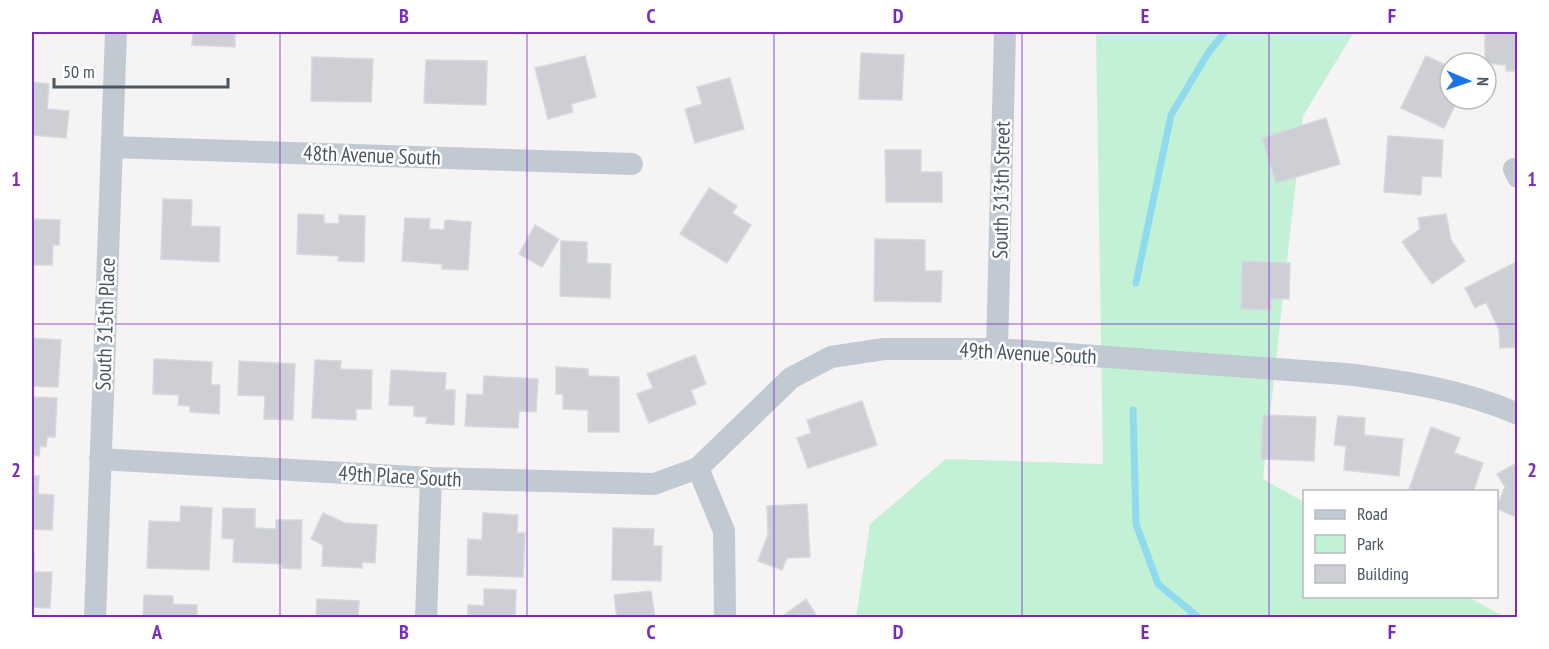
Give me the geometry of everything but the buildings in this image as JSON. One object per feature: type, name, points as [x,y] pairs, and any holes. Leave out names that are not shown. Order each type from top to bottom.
[{"type":"street","name":"South 315th Place","points":[[95,618],[116,32]]},
{"type":"street","name":"South 313th Street","points":[[997,349],[1005,32]]},
{"type":"street","name":"48th Avenue South","points":[[112,147],[632,164]]},
{"type":"street","name":"49th Avenue South","points":[[698,468],[791,378],[831,357],[884,349],[997,349],[1294,370],[1399,380],[1482,400],[1518,414]]},
{"type":"street","name":"49th Place South","points":[[100,459],[431,478],[654,484],[698,468]]},
{"type":"street","points":[[698,468],[724,531],[725,618]]},
{"type":"street","points":[[426,618],[431,478]]},
{"type":"green space","points":[[1096,32],[1354,32],[1303,116],[1263,479],[1303,501],[1303,598],[1470,598],[1505,617],[856,618],[870,524],[946,459],[1103,464]]},
{"type":"waterway","points":[[1136,283],[1171,115],[1208,53],[1225,32]]},
{"type":"waterway","points":[[1133,410],[1136,524],[1158,584],[1199,618]]}]
